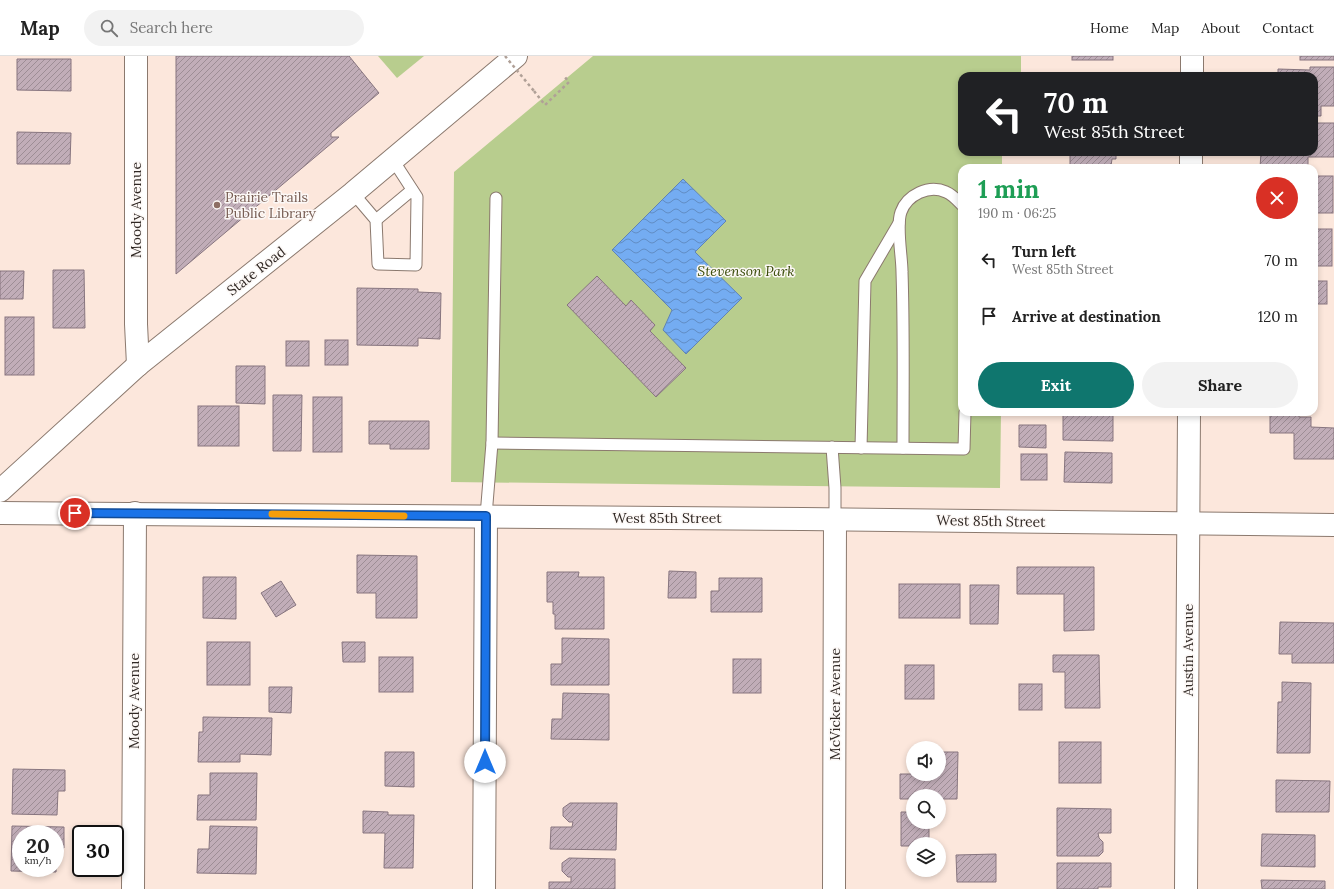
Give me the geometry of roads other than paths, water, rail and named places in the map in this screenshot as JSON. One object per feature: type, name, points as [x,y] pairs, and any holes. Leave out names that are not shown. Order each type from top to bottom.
[{"type":"street","name":"Moody Avenue","points":[[136,56],[136,324],[138,364]]},
{"type":"street","name":"State Road","points":[[0,491],[138,364],[353,193],[516,56]]},
{"type":"street","points":[[1192,56],[1192,72]]},
{"type":"street","name":"Austin Avenue","points":[[1186,889],[1189,416]]},
{"type":"street","name":"West 85th Street","points":[[0,513],[835,519],[1334,525]]},
{"type":"street","name":"Moody Avenue","points":[[133,889],[135,513]]},
{"type":"street","points":[[484,889],[486,516]]},
{"type":"street","name":"McVicker Avenue","points":[[834,889],[835,519]]},
{"type":"lane","points":[[353,193],[376,220],[378,264],[416,265],[417,197],[393,160]]},
{"type":"lane","points":[[903,448],[901,212],[907,202],[914,195],[924,191],[935,189],[945,191],[958,200]]},
{"type":"lane","points":[[376,220],[412,190]]},
{"type":"lane","points":[[486,516],[492,443],[496,198]]},
{"type":"lane","points":[[861,448],[865,281],[900,222]]},
{"type":"lane","points":[[492,443],[964,449],[965,416]]},
{"type":"lane","points":[[832,447],[835,488],[835,519]]},
{"type":"water","points":[[683,179],[726,221],[695,252],[742,298],[686,354],[663,330],[672,310],[612,250]]},
{"type":"place","name":"Prairie Trails Public Library","points":[[217,205]]},
{"type":"park label","name":"Stevenson Park","points":[[746,271]]}]
